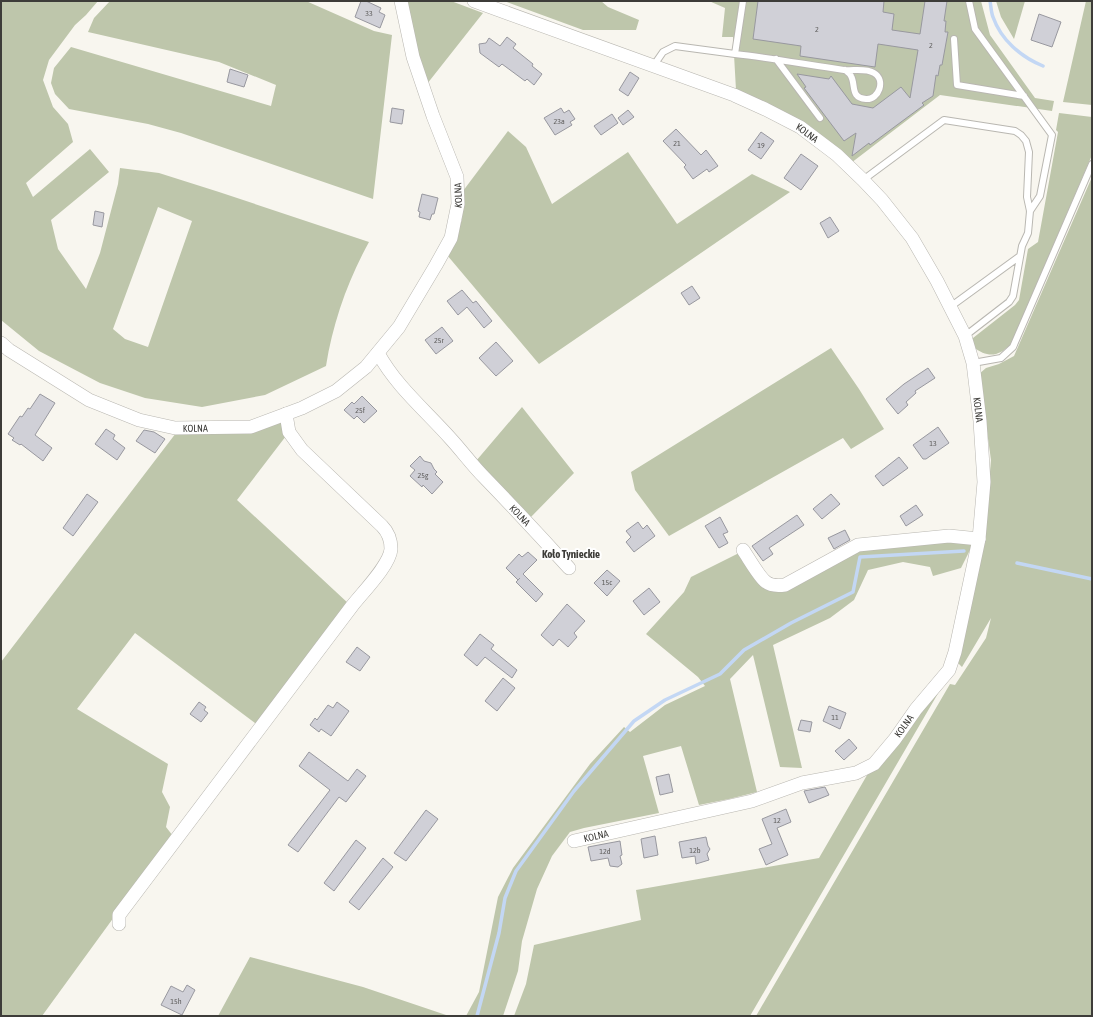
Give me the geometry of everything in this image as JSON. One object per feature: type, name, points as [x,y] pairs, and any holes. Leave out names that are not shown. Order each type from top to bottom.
[{"type":"street","name":"KOLNA","points":[[5,346],[89,400],[138,420],[175,428],[251,428],[302,408],[336,391],[366,367],[399,327],[451,238],[458,204],[457,177],[433,116],[416,64],[401,1]]},
{"type":"street","name":"KOLNA","points":[[474,1],[734,95],[800,127],[837,155],[863,180],[898,219],[912,238],[937,281],[964,336],[973,363],[980,421],[984,482],[979,539],[955,652],[949,670],[916,709],[874,764],[856,773],[802,783],[752,801],[574,841]]},
{"type":"street","name":"KOLNA","points":[[378,353],[385,367],[411,398],[450,438],[483,476],[527,521],[569,568]]},
{"type":"street","points":[[119,924],[119,915],[352,606],[385,566],[391,549],[388,532],[302,450],[289,432],[286,414]]},
{"type":"street","points":[[743,550],[764,581],[778,586],[785,585],[858,545],[949,536],[979,539]]},
{"type":"lane","points":[[736,54],[743,1]]},
{"type":"lane","points":[[969,1],[975,29],[1052,135],[1040,196],[1030,211]]},
{"type":"lane","points":[[954,39],[957,85],[1024,96]]},
{"type":"lane","points":[[654,66],[663,52],[675,46],[776,59],[845,70],[868,71],[874,73],[878,77],[880,84],[878,93],[869,99],[859,97],[855,93],[852,77],[845,70]]},
{"type":"lane","points":[[776,59],[820,118]]},
{"type":"lane","points":[[863,180],[944,120],[1015,131],[1026,141],[1029,152],[1027,197],[1030,211],[1028,233],[1022,246],[1013,296],[1009,302],[964,336]]},
{"type":"lane","points":[[973,363],[1001,358],[1014,347],[1092,164]]},
{"type":"lane","points":[[950,307],[1020,256]]},
{"type":"green space","points":[[1,1],[98,1],[75,25],[49,60],[43,80],[53,107],[68,124],[73,142],[26,183],[33,197],[90,149],[109,172],[51,220],[58,249],[86,289],[100,253],[118,184],[120,168],[159,173],[369,242],[354,271],[342,302],[333,333],[326,366],[265,395],[202,407],[145,398],[100,383],[39,351],[1,320]],"holes":[[[158,207],[192,221],[148,347],[125,339],[113,329]]]},
{"type":"green space","points":[[110,1],[306,1],[374,31],[392,35],[373,199],[181,133],[148,124],[69,109],[55,94],[51,83],[54,68],[71,47],[271,106],[276,85],[219,62],[88,32],[94,18]]},
{"type":"green space","points":[[406,1],[451,1],[483,13],[427,84],[414,42]]},
{"type":"green space","points":[[504,1],[601,1],[608,7],[639,20],[636,30],[583,30]]},
{"type":"green space","points":[[709,1],[981,1],[990,35],[1035,98],[1054,101],[1052,111],[940,95],[851,163],[736,90],[733,37],[722,37],[725,8]]},
{"type":"green space","points":[[996,1],[1025,1],[1014,39],[1001,17]]},
{"type":"green space","points":[[1086,1],[1092,1],[1092,105],[1063,102]]},
{"type":"green space","points":[[1059,113],[1092,117],[1092,155],[1011,344],[1002,352],[997,354],[983,353],[973,347],[973,338],[1015,305],[1019,300],[1028,249],[1038,242],[1058,132],[1056,130]]},
{"type":"green space","points":[[508,131],[526,147],[552,204],[628,152],[677,224],[752,174],[790,192],[539,364],[447,255],[462,220],[463,191]]},
{"type":"green space","points":[[1092,177],[1092,1016],[756,1016],[950,684],[955,685],[986,638],[991,618],[962,667],[955,660],[985,531],[991,460],[979,374],[986,368],[999,364],[1014,356]]},
{"type":"green space","points":[[831,348],[884,429],[851,449],[843,438],[669,536],[635,490],[631,472]]},
{"type":"green space","points":[[522,407],[574,473],[530,518],[476,461]]},
{"type":"green space","points":[[282,422],[286,436],[237,500],[349,604],[259,726],[135,633],[77,709],[168,764],[162,792],[170,807],[166,827],[173,836],[42,1016],[1,1016],[1,662],[176,433]]},
{"type":"green space","points":[[944,539],[973,544],[961,568],[933,576],[930,567],[903,562],[868,570],[854,600],[830,618],[773,645],[802,768],[780,767],[753,655],[730,679],[757,792],[699,805],[681,746],[643,756],[659,813],[570,832],[552,856],[537,889],[522,941],[518,971],[503,1016],[466,1016],[479,992],[498,897],[513,868],[590,764],[624,727],[630,732],[665,705],[705,686],[698,677],[646,634],[684,592],[691,577],[739,553],[765,587],[859,549]]},
{"type":"green space","points":[[947,678],[750,1016],[514,1016],[526,984],[534,945],[641,920],[636,890],[819,858],[870,770]]},
{"type":"green space","points":[[250,957],[363,987],[449,1016],[218,1016]]},
{"type":"building","points":[[361,1],[366,1],[381,8],[379,12],[385,15],[380,28],[355,17]]},
{"type":"building","points":[[758,1],[884,1],[883,12],[894,14],[892,30],[920,34],[925,1],[947,1],[944,21],[946,21],[945,32],[948,32],[942,65],[940,65],[938,76],[936,75],[933,96],[922,103],[924,105],[870,145],[869,143],[852,156],[856,133],[844,141],[804,88],[806,87],[797,74],[829,79],[831,76],[852,104],[873,108],[901,87],[910,98],[918,50],[878,44],[875,67],[800,56],[801,46],[753,39]]},
{"type":"building","points":[[1039,14],[1061,22],[1052,47],[1031,40]]},
{"type":"building","points":[[507,37],[516,44],[513,48],[533,64],[532,66],[542,74],[534,85],[527,79],[525,81],[502,64],[499,67],[480,53],[479,44],[486,43],[489,38],[500,46]]},
{"type":"building","points":[[230,69],[248,75],[244,87],[227,82]]},
{"type":"building","points":[[630,72],[639,78],[628,96],[619,90]]},
{"type":"building","points":[[392,108],[404,110],[402,124],[390,122]]},
{"type":"building","points":[[561,108],[564,113],[569,110],[575,119],[570,122],[572,125],[555,135],[544,118]]},
{"type":"building","points":[[628,110],[634,117],[623,125],[618,118]]},
{"type":"building","points":[[612,114],[618,123],[601,135],[594,126]]},
{"type":"building","points":[[676,129],[701,155],[706,150],[718,166],[709,172],[707,169],[693,179],[684,167],[686,165],[663,141]]},
{"type":"building","points":[[761,132],[774,141],[761,159],[748,150]]},
{"type":"building","points":[[801,154],[818,166],[801,190],[784,178]]},
{"type":"building","points":[[422,194],[438,198],[434,214],[432,214],[430,220],[419,217],[420,212],[418,211]]},
{"type":"building","points":[[95,211],[104,213],[102,227],[93,225]]},
{"type":"building","points":[[830,217],[839,231],[828,238],[820,223]]},
{"type":"building","points":[[692,286],[700,298],[689,305],[681,293]]},
{"type":"building","points":[[462,290],[473,303],[476,301],[492,321],[484,328],[467,307],[458,315],[447,301]]},
{"type":"building","points":[[442,327],[453,341],[436,354],[425,340]]},
{"type":"building","points":[[496,342],[513,361],[496,376],[479,358]]},
{"type":"building","points":[[928,368],[935,378],[915,391],[916,393],[906,402],[908,405],[898,414],[886,399],[904,384]]},
{"type":"building","points":[[40,394],[55,403],[35,435],[52,448],[43,461],[21,444],[20,445],[12,440],[14,438],[8,434],[20,416],[22,417],[28,408],[30,409]]},
{"type":"building","points":[[362,396],[377,411],[364,423],[357,416],[354,419],[344,410],[352,402],[354,404]]},
{"type":"building","points":[[938,427],[949,443],[926,459],[923,459],[913,445]]},
{"type":"building","points":[[106,429],[115,435],[113,439],[125,448],[117,460],[95,444]]},
{"type":"building","points":[[144,430],[154,432],[165,439],[155,453],[136,441]]},
{"type":"building","points":[[420,456],[424,461],[431,463],[437,472],[435,474],[443,482],[432,494],[423,485],[422,487],[410,476],[415,470],[410,466]]},
{"type":"building","points":[[899,457],[908,468],[883,486],[875,476]]},
{"type":"building","points":[[87,494],[98,502],[73,536],[63,528]]},
{"type":"building","points":[[831,494],[840,504],[822,519],[813,509]]},
{"type":"building","points":[[916,505],[923,515],[906,526],[900,516]]},
{"type":"building","points":[[797,515],[804,525],[769,548],[773,554],[763,561],[752,546]]},
{"type":"building","points":[[720,517],[728,532],[723,534],[728,543],[719,548],[705,526]]},
{"type":"building","points":[[638,522],[643,529],[647,525],[655,536],[634,552],[626,542],[631,537],[626,531]]},
{"type":"building","points":[[845,530],[850,540],[834,549],[828,538]]},
{"type":"building","points":[[528,552],[537,560],[523,574],[543,594],[536,602],[516,582],[518,580],[506,568],[519,554],[522,557]]},
{"type":"building","points":[[607,570],[620,581],[607,596],[594,583]]},
{"type":"building","points":[[649,588],[660,602],[644,615],[633,601]]},
{"type":"building","points":[[567,604],[585,621],[574,633],[577,637],[568,647],[559,639],[553,646],[541,635]]},
{"type":"building","points":[[480,634],[494,645],[491,649],[517,670],[512,678],[485,657],[477,666],[464,655]]},
{"type":"building","points":[[357,647],[370,657],[360,671],[346,662]]},
{"type":"building","points":[[503,678],[515,688],[497,711],[485,701]]},
{"type":"building","points":[[199,702],[206,707],[204,710],[208,713],[201,722],[190,714]]},
{"type":"building","points":[[337,702],[349,711],[331,736],[321,729],[319,732],[310,725],[315,718],[317,720],[328,705],[333,708]]},
{"type":"building","points":[[829,706],[846,713],[840,729],[823,721]]},
{"type":"building","points":[[801,720],[812,722],[810,732],[798,730]]},
{"type":"building","points":[[849,739],[857,748],[844,760],[835,751]]},
{"type":"building","points":[[309,752],[348,781],[357,769],[366,776],[346,802],[339,797],[298,852],[288,845],[330,790],[299,766]]},
{"type":"building","points":[[669,774],[673,792],[660,795],[656,777]]},
{"type":"building","points":[[825,787],[829,795],[809,803],[804,791]]},
{"type":"building","points":[[786,809],[791,822],[777,828],[788,855],[766,865],[759,849],[772,844],[762,819]]},
{"type":"building","points":[[426,810],[438,819],[406,861],[394,853]]},
{"type":"building","points":[[655,836],[658,855],[644,858],[641,839]]},
{"type":"building","points":[[706,837],[710,849],[707,854],[709,860],[696,864],[695,856],[682,858],[679,842]]},
{"type":"building","points":[[356,840],[366,848],[334,891],[324,883]]},
{"type":"building","points":[[620,841],[622,855],[620,856],[622,864],[618,867],[610,866],[608,858],[591,861],[588,847]]},
{"type":"building","points":[[383,858],[393,867],[359,910],[349,902]]},
{"type":"building","points":[[187,985],[195,990],[182,1015],[161,1005],[171,986],[183,992]]},
{"type":"waterway","points":[[990,1],[993,17],[1001,33],[1020,53],[1043,66]]},
{"type":"waterway","points":[[477,1016],[499,933],[505,898],[516,871],[574,791],[634,721],[665,700],[720,674],[744,650],[791,623],[853,592],[860,557],[964,551]]},
{"type":"waterway","points":[[1017,563],[1092,579]]},
{"type":"district","name":"Koło Tynieckie","points":[[571,554]]}]
